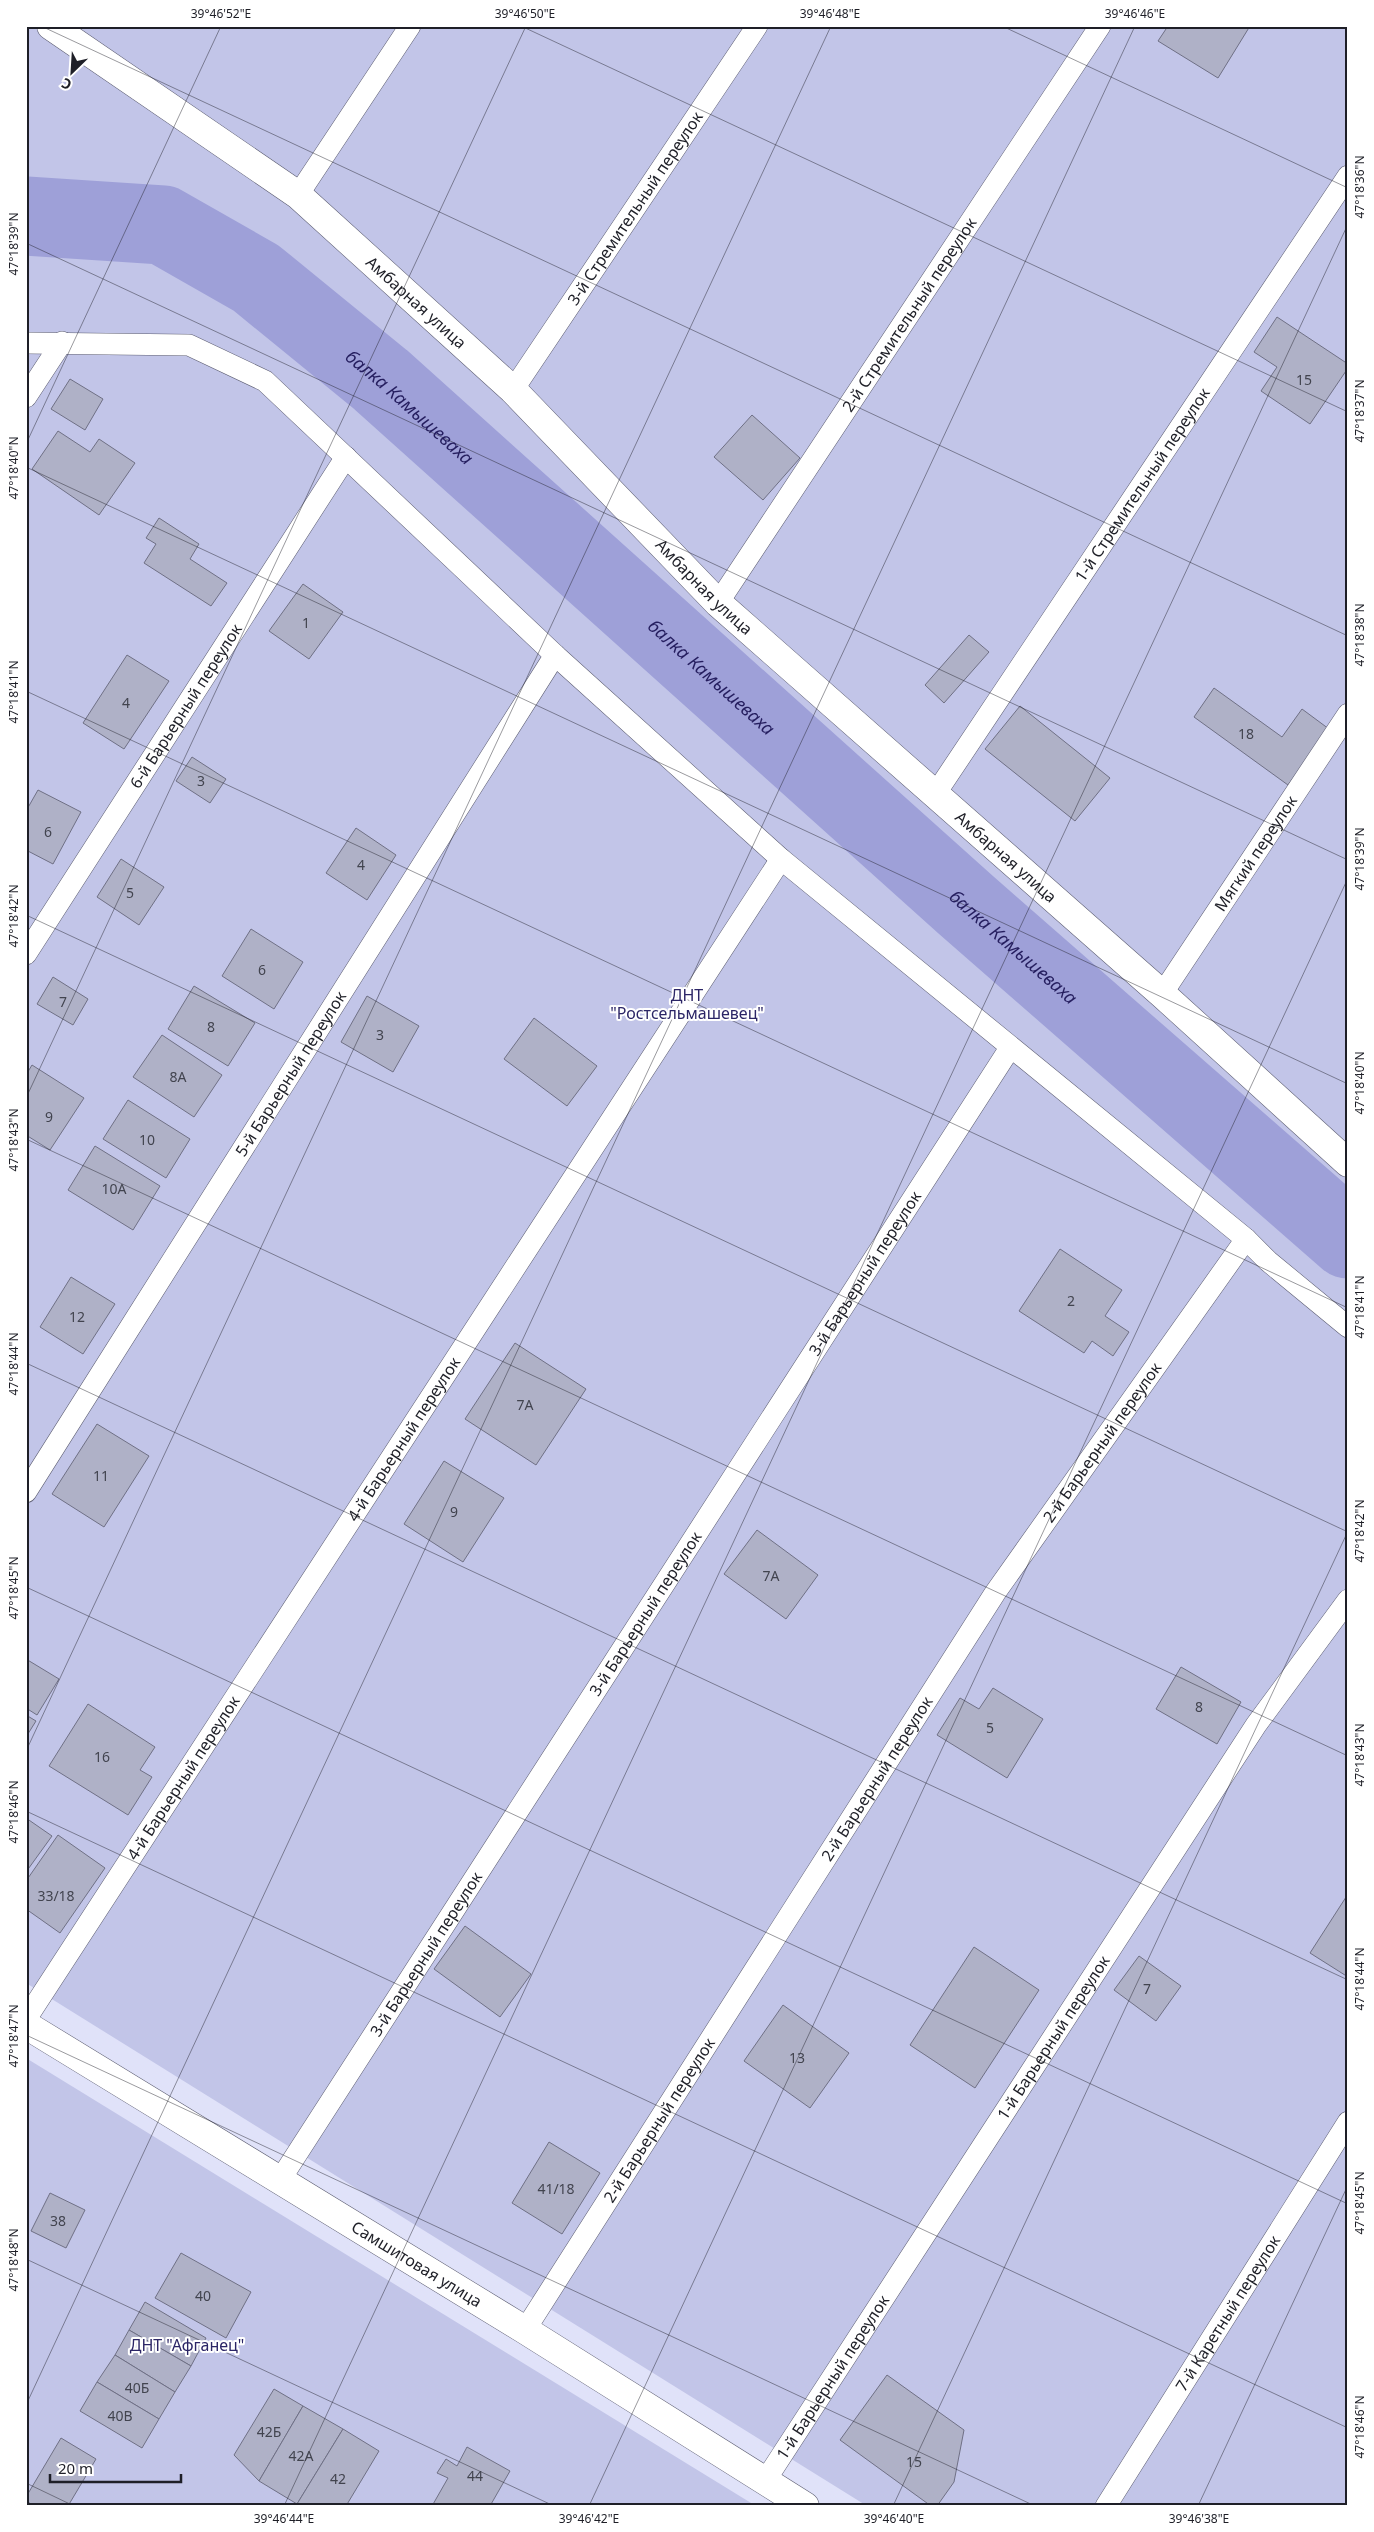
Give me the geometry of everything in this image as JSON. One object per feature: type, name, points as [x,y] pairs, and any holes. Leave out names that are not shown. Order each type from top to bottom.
[{"type":"street","name":"Амбарная улица","points":[[52,26],[298,196],[513,390],[718,604],[936,793],[1348,1162]]},
{"type":"street","name":"Самшитовая улица","points":[[26,2025],[526,2330],[805,2506]]},
{"type":"lane","points":[[298,196],[410,26]]},
{"type":"lane","name":"3-й Стремительный переулок","points":[[513,390],[757,26]]},
{"type":"lane","name":"2-й Стремительный переулок","points":[[718,604],[1100,26]]},
{"type":"lane","name":"1-й Стремительный переулок","points":[[936,793],[1348,176]]},
{"type":"lane","points":[[26,397],[62,342]]},
{"type":"lane","points":[[26,343],[189,345],[265,381],[555,655],[781,859],[1246,1239],[1268,1261],[1348,1326]]},
{"type":"lane","name":"6-й Барьерный переулок","points":[[26,954],[346,457]]},
{"type":"lane","name":"5-й Барьерный переулок","points":[[26,1492],[555,655]]},
{"type":"lane","name":"Мягкий переулок","points":[[1162,994],[1348,714]]},
{"type":"lane","name":"4-й Барьерный переулок","points":[[26,2019],[781,859]]},
{"type":"lane","name":"3-й Барьерный переулок","points":[[280,2180],[1010,1048]]},
{"type":"lane","name":"2-й Барьерный переулок","points":[[526,2330],[995,1593],[1246,1239]]},
{"type":"lane","name":"1-й Барьерный переулок","points":[[765,2481],[1256,1725],[1348,1600]]},
{"type":"lane","name":"7-й Каретный переулок","points":[[1106,2506],[1348,2122]]},
{"type":"green space","name":"ДНТ \"Ростсельмашевец\"","points":[[26,26],[1348,26],[1348,2506],[867,2506],[26,1983]]},
{"type":"green space","name":"ДНТ \"Афганец\"","points":[[26,2058],[756,2506],[26,2506]]},
{"type":"building","points":[[1168,26],[1250,26],[1218,78],[1158,41]]},
{"type":"building","points":[[1277,317],[1348,364],[1348,368],[1310,424],[1261,391],[1277,367],[1254,352]]},
{"type":"building","points":[[70,379],[103,399],[85,430],[51,409]]},
{"type":"building","points":[[752,415],[800,458],[763,500],[714,457]]},
{"type":"building","points":[[58,431],[90,452],[99,439],[135,463],[99,515],[32,469]]},
{"type":"building","points":[[159,518],[199,544],[190,559],[227,583],[211,606],[144,563],[156,544],[146,538]]},
{"type":"building","points":[[303,584],[343,612],[309,659],[269,631]]},
{"type":"building","points":[[969,635],[989,652],[944,703],[925,685]]},
{"type":"building","points":[[127,655],[169,681],[124,749],[83,723]]},
{"type":"building","points":[[1214,688],[1282,737],[1302,709],[1329,729],[1288,785],[1194,717]]},
{"type":"building","points":[[1020,706],[1110,778],[1075,821],[985,749]]},
{"type":"building","points":[[192,757],[226,779],[210,803],[176,781]]},
{"type":"building","points":[[38,790],[81,812],[53,864],[26,850],[26,811]]},
{"type":"building","points":[[356,828],[396,855],[367,900],[326,873]]},
{"type":"building","points":[[121,859],[164,887],[139,925],[97,897]]},
{"type":"building","points":[[251,929],[303,962],[274,1009],[222,976]]},
{"type":"building","points":[[53,977],[88,999],[73,1025],[37,1004]]},
{"type":"building","points":[[194,986],[255,1023],[228,1066],[168,1029]]},
{"type":"building","points":[[367,996],[419,1026],[393,1072],[341,1042]]},
{"type":"building","points":[[534,1018],[597,1066],[567,1106],[504,1059]]},
{"type":"building","points":[[162,1035],[222,1075],[194,1117],[133,1077]]},
{"type":"building","points":[[32,1065],[84,1098],[50,1150],[26,1135],[26,1075]]},
{"type":"building","points":[[128,1100],[190,1139],[166,1178],[103,1139]]},
{"type":"building","points":[[95,1146],[160,1186],[133,1230],[68,1190]]},
{"type":"building","points":[[1060,1249],[1122,1290],[1105,1316],[1129,1332],[1113,1356],[1092,1341],[1084,1353],[1019,1311]]},
{"type":"building","points":[[71,1277],[115,1304],[83,1354],[40,1327]]},
{"type":"building","points":[[515,1343],[586,1389],[536,1465],[465,1419]]},
{"type":"building","points":[[97,1424],[149,1456],[104,1527],[52,1494]]},
{"type":"building","points":[[444,1461],[504,1498],[463,1562],[404,1524]]},
{"type":"building","points":[[757,1530],[818,1575],[786,1619],[724,1574]]},
{"type":"building","points":[[26,1659],[59,1679],[37,1715],[26,1708]]},
{"type":"building","points":[[1181,1667],[1241,1702],[1217,1744],[1156,1709]]},
{"type":"building","points":[[993,1688],[1043,1719],[1007,1778],[937,1735],[960,1698],[979,1709]]},
{"type":"building","points":[[88,1704],[155,1747],[140,1770],[152,1777],[128,1815],[49,1766]]},
{"type":"building","points":[[26,1715],[36,1721],[26,1737]]},
{"type":"building","points":[[26,1818],[52,1836],[26,1872]]},
{"type":"building","points":[[58,1835],[105,1868],[60,1933],[26,1909],[26,1881]]},
{"type":"building","points":[[1348,1894],[1348,1977],[1310,1953]]},
{"type":"building","points":[[465,1926],[531,1974],[500,2017],[434,1969]]},
{"type":"building","points":[[974,1947],[1039,1990],[975,2088],[910,2045]]},
{"type":"building","points":[[1139,1956],[1181,1986],[1156,2021],[1114,1990]]},
{"type":"building","points":[[783,2005],[849,2053],[810,2108],[744,2061]]},
{"type":"building","points":[[549,2142],[600,2173],[562,2234],[512,2203]]},
{"type":"building","points":[[50,2193],[85,2210],[66,2248],[31,2231]]},
{"type":"building","points":[[181,2253],[251,2292],[226,2338],[155,2298]]},
{"type":"building","points":[[145,2302],[206,2338],[191,2366],[129,2330]]},
{"type":"building","points":[[129,2330],[191,2366],[175,2392],[115,2355]]},
{"type":"building","points":[[115,2355],[175,2392],[159,2419],[97,2382]]},
{"type":"building","points":[[887,2375],[964,2430],[954,2482],[937,2506],[931,2506],[840,2440]]},
{"type":"building","points":[[97,2382],[159,2419],[142,2448],[80,2411]]},
{"type":"building","points":[[274,2389],[303,2406],[259,2481],[234,2455]]},
{"type":"building","points":[[303,2406],[343,2429],[297,2504],[259,2481]]},
{"type":"building","points":[[343,2429],[379,2451],[346,2506],[297,2504]]},
{"type":"building","points":[[61,2438],[96,2459],[68,2506],[35,2506],[26,2501],[26,2497]]},
{"type":"building","points":[[467,2447],[510,2471],[490,2506],[432,2506],[448,2478],[437,2473],[446,2459],[457,2466]]},
{"type":"waterway","name":"балка Камышеваха","points":[[26,216],[163,225],[256,278],[381,380],[966,905],[1348,1239]]}]
